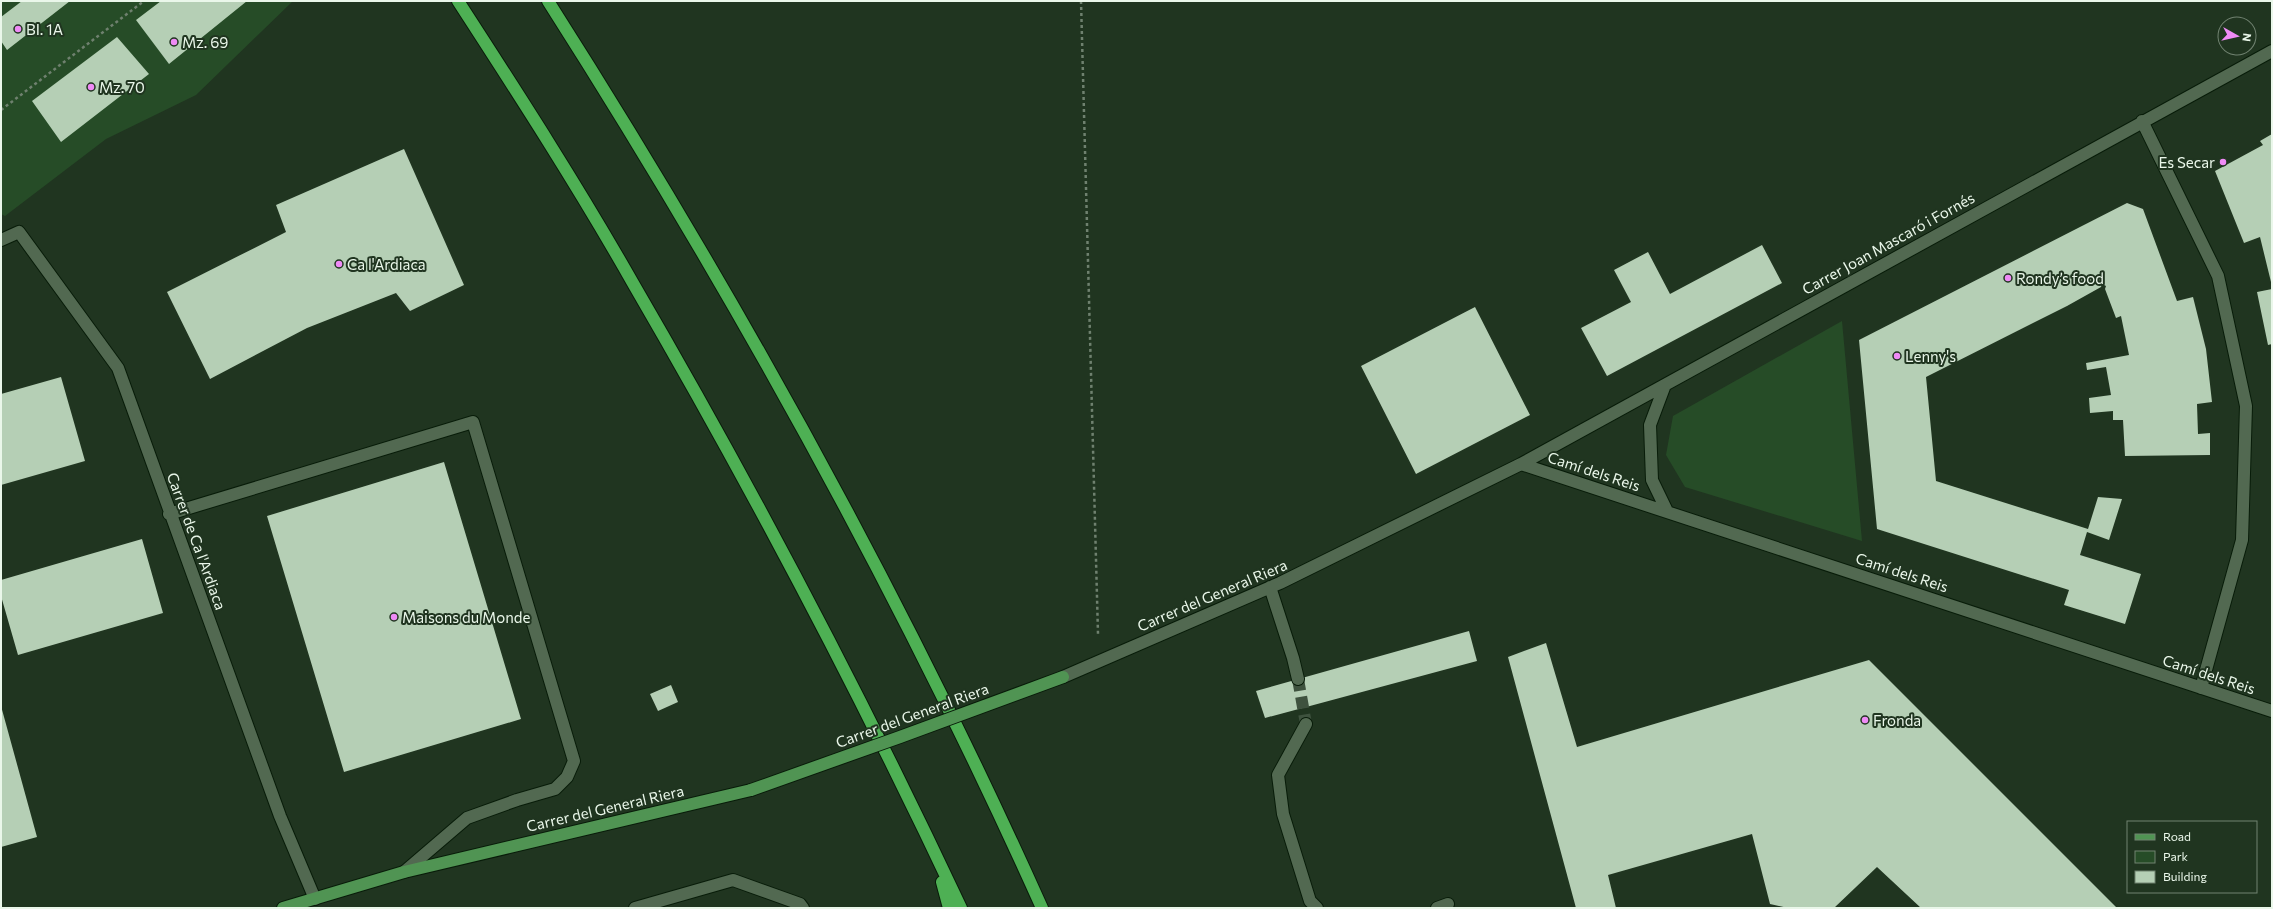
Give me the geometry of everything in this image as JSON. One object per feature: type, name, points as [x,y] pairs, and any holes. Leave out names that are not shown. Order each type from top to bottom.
[{"type":"highway","points":[[458,1],[608,241],[723,439],[808,596],[933,848],[961,908]]},
{"type":"highway","points":[[548,1],[702,252],[827,476],[916,645],[1042,908]]},
{"type":"highway","points":[[933,848],[950,908]]},
{"type":"main road","name":"Carrer del General Riera","points":[[283,908],[404,872],[751,790],[900,738],[1063,677]]},
{"type":"street","name":"Carrer Joan Mascaró i Fornés","points":[[1521,464],[2142,121],[2272,51]]},
{"type":"street","points":[[2142,121],[2218,276],[2246,406],[2242,540],[2201,688]]},
{"type":"street","name":"Carrer de Ca l'Ardiaca","points":[[1,240],[19,232],[118,368],[280,816],[315,899]]},
{"type":"street","points":[[1665,384],[1650,425],[1652,480],[1667,512]]},
{"type":"street","points":[[170,514],[473,422],[574,761],[567,777],[555,789],[517,800],[467,818],[404,872]]},
{"type":"street","name":"Carrer del General Riera","points":[[1063,677],[1270,587],[1521,464]]},
{"type":"street","name":"Camí dels Reis","points":[[1521,464],[2272,711]]},
{"type":"street","points":[[1270,587],[1293,658],[1298,679]]},
{"type":"street","points":[[1306,724],[1278,775],[1283,814],[1310,901],[1317,908]]},
{"type":"street","points":[[635,908],[733,880],[800,904],[803,908]]},
{"type":"path","points":[[1,110],[144,1]]},
{"type":"path","points":[[1081,1],[1099,661]]},
{"type":"green space","points":[[1,1],[293,1],[196,95],[106,139],[5,216],[1,214]]},
{"type":"green space","points":[[1842,321],[1862,541],[1685,487],[1666,455],[1673,416]]},
{"type":"building","name":"BI. 1A","points":[[22,1],[70,1],[7,50],[1,41],[1,17]]},
{"type":"building","name":"Mz. 69","points":[[161,1],[247,1],[169,64],[136,20]]},
{"type":"building","name":"Mz. 70","points":[[117,37],[149,74],[61,142],[32,101]]},
{"type":"building","points":[[2272,134],[2271,282],[2260,237],[2244,243],[2215,171],[2263,145],[2260,141]]},
{"type":"building","name":"Ca l'Ardiaca","points":[[404,149],[464,285],[410,311],[396,293],[307,328],[210,379],[167,292],[286,232],[276,205]]},
{"type":"building","points":[[2127,203],[2143,209],[2177,301],[2193,297],[2206,349],[2212,402],[2197,404],[2198,434],[2210,433],[2210,455],[2125,456],[2123,420],[2113,420],[2113,411],[2090,413],[2089,398],[2111,395],[2106,367],[2087,370],[2086,363],[2129,355],[2121,316],[2116,318],[2105,289],[2106,286],[2102,284],[2101,287],[2067,306],[1926,377],[1936,481],[2088,529],[2098,497],[2122,499],[2109,540],[2087,532],[2080,555],[2141,574],[2125,624],[2064,605],[2069,590],[1877,529],[1859,340]]},
{"type":"building","points":[[1762,245],[1782,283],[1607,376],[1581,328],[1631,302],[1614,270],[1648,252],[1670,294]]},
{"type":"building","points":[[2272,289],[2272,344],[2268,345],[2257,292]]},
{"type":"building","points":[[1475,307],[1530,415],[1416,474],[1361,366]]},
{"type":"building","points":[[61,377],[85,461],[1,485],[1,394]]},
{"type":"building","name":"Maisons du Monde","points":[[444,462],[521,719],[344,772],[267,516]]},
{"type":"building","points":[[142,539],[163,613],[18,655],[1,596],[1,580]]},
{"type":"building","points":[[1469,631],[1477,661],[1265,718],[1256,691]]},
{"type":"building","points":[[1546,643],[1577,747],[1869,660],[2117,908],[1921,908],[1877,867],[1834,908],[1788,908],[1770,904],[1752,834],[1608,875],[1616,908],[1576,908],[1508,657]]},
{"type":"building","points":[[671,685],[678,702],[658,711],[650,694]]},
{"type":"building","points":[[1,706],[37,837],[1,847]]},
{"type":"tunnel","points":[[1298,679],[1306,724]]},
{"type":"place","name":"BI. 1A","points":[[18,29]]},
{"type":"place","name":"Mz. 69","points":[[174,42]]},
{"type":"place","name":"Mz. 70","points":[[91,87]]},
{"type":"place","name":"Es Secar","points":[[2223,162]]},
{"type":"place","name":"Ca l'Ardiaca","points":[[339,264]]},
{"type":"place","name":"Rondy’s food","points":[[2008,278]]},
{"type":"place","name":"Lenny's","points":[[1897,356]]},
{"type":"place","name":"Maisons du Monde","points":[[394,617]]},
{"type":"place","name":"Fronda","points":[[1865,720]]}]
